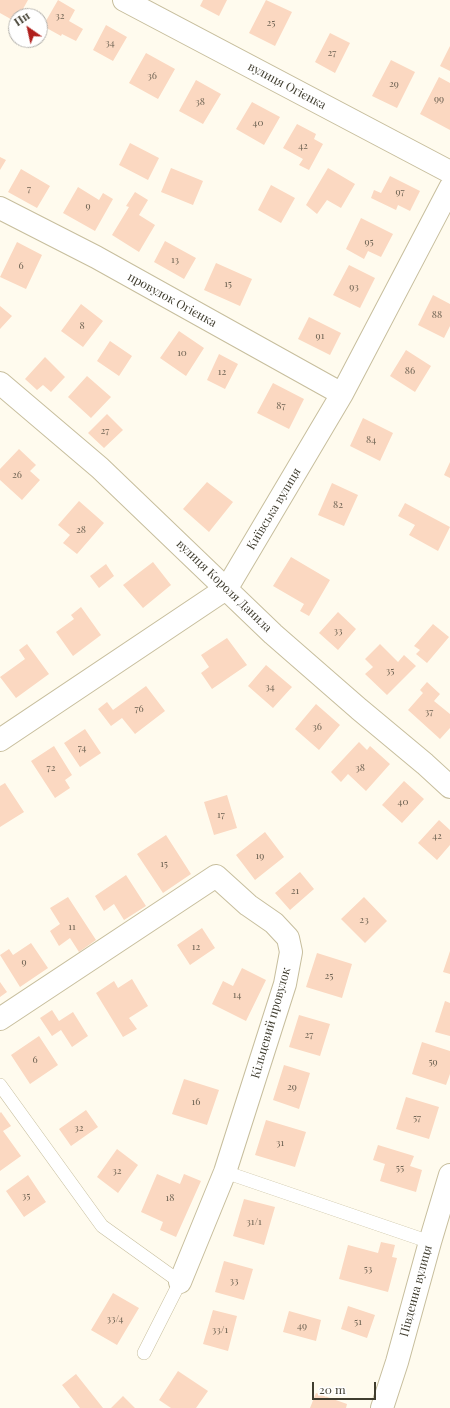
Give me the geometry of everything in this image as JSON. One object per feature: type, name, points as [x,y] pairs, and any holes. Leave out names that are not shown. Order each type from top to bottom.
[{"type":"street","name":"вулиця Огієнка","points":[[124,0],[450,172]]},
{"type":"street","name":"Київська вулиця","points":[[3,731],[227,588],[342,394],[450,188]]},
{"type":"street","name":"провулок Огієнка","points":[[0,208],[96,258],[342,394]]},
{"type":"street","name":"вулиця Короля Данила","points":[[0,383],[100,468],[227,588],[273,634],[450,787]]},
{"type":"street","name":"Кільцевий провулок","points":[[0,1019],[216,876],[248,905],[274,923],[288,938],[291,952],[285,984],[225,1172],[180,1282]]},
{"type":"street","name":"Південна вулиця","points":[[382,1408],[397,1362],[450,1175]]},
{"type":"lane","points":[[0,1086],[102,1226],[180,1282]]},
{"type":"lane","points":[[225,1172],[430,1242]]},
{"type":"lane","name":"Кільцевий провулок","points":[[144,1353],[180,1282]]},
{"type":"building","points":[[0,0],[28,0],[24,8],[8,8],[8,18],[0,13]]},
{"type":"building","points":[[58,0],[75,10],[69,21],[83,29],[76,41],[62,34],[61,36],[48,29],[48,17]]},
{"type":"building","points":[[203,0],[227,0],[219,16],[200,6]]},
{"type":"building","points":[[266,0],[292,12],[275,46],[249,33]]},
{"type":"building","points":[[106,25],[127,37],[113,61],[93,50]]},
{"type":"building","points":[[330,33],[350,43],[335,73],[315,62]]},
{"type":"building","points":[[450,46],[450,71],[440,66]]},
{"type":"building","points":[[146,53],[175,69],[158,99],[129,83]]},
{"type":"building","points":[[391,60],[415,72],[397,108],[372,96]]},
{"type":"building","points":[[439,77],[450,83],[450,130],[420,114]]},
{"type":"building","points":[[196,80],[221,94],[203,124],[179,111]]},
{"type":"building","points":[[252,102],[280,117],[264,145],[236,129]]},
{"type":"building","points":[[297,124],[316,134],[314,139],[323,144],[309,170],[299,165],[303,159],[283,148]]},
{"type":"building","points":[[130,143],[159,158],[148,180],[119,165]]},
{"type":"building","points":[[0,157],[6,160],[0,170]]},
{"type":"building","points":[[171,168],[203,181],[193,205],[161,192]]},
{"type":"building","points":[[328,168],[355,184],[341,208],[327,200],[317,214],[306,205]]},
{"type":"building","points":[[21,169],[50,186],[37,208],[8,192]]},
{"type":"building","points":[[390,176],[420,191],[410,211],[398,205],[396,210],[371,198],[374,190],[381,193]]},
{"type":"building","points":[[271,185],[295,198],[281,223],[258,210]]},
{"type":"building","points":[[78,187],[99,200],[103,193],[113,199],[95,231],[63,213]]},
{"type":"building","points":[[135,192],[148,200],[139,215],[155,225],[139,252],[112,235],[129,207],[126,206]]},
{"type":"building","points":[[361,218],[393,234],[381,257],[368,251],[364,259],[346,249]]},
{"type":"building","points":[[165,241],[196,258],[184,279],[154,262]]},
{"type":"building","points":[[17,242],[42,255],[26,289],[0,277]]},
{"type":"building","points":[[216,263],[252,279],[240,306],[204,290]]},
{"type":"building","points":[[349,265],[375,278],[360,308],[333,295]]},
{"type":"building","points":[[433,295],[450,304],[450,326],[444,338],[418,325]]},
{"type":"building","points":[[81,304],[103,321],[83,347],[61,331]]},
{"type":"building","points":[[0,306],[12,316],[0,329]]},
{"type":"building","points":[[309,317],[341,333],[330,355],[298,339]]},
{"type":"building","points":[[179,331],[204,348],[186,376],[160,358]]},
{"type":"building","points":[[110,341],[132,356],[119,376],[97,361]]},
{"type":"building","points":[[406,350],[431,366],[415,392],[390,376]]},
{"type":"building","points":[[219,354],[238,364],[225,389],[207,380]]},
{"type":"building","points":[[45,357],[65,377],[51,392],[43,385],[37,390],[25,379]]},
{"type":"building","points":[[87,376],[111,397],[91,418],[68,397]]},
{"type":"building","points":[[273,383],[304,399],[289,429],[257,413]]},
{"type":"building","points":[[107,414],[123,430],[104,448],[88,433]]},
{"type":"building","points":[[363,418],[393,433],[380,461],[350,446]]},
{"type":"building","points":[[19,449],[36,465],[30,471],[40,480],[22,500],[0,480],[0,469]]},
{"type":"building","points":[[450,462],[450,478],[444,475]]},
{"type":"building","points":[[207,482],[233,502],[209,532],[183,509]]},
{"type":"building","points":[[332,483],[358,495],[344,526],[318,515]]},
{"type":"building","points":[[79,501],[104,523],[77,554],[63,543],[70,535],[58,525]]},
{"type":"building","points":[[405,503],[450,527],[438,551],[409,535],[415,525],[398,516]]},
{"type":"building","points":[[291,557],[330,580],[309,616],[300,611],[304,604],[273,586]]},
{"type":"building","points":[[153,562],[171,585],[143,608],[123,585]]},
{"type":"building","points":[[106,564],[114,576],[99,588],[90,576]]},
{"type":"building","points":[[81,607],[101,635],[73,656],[56,632],[74,619],[71,615]]},
{"type":"building","points":[[338,612],[356,629],[338,650],[319,633]]},
{"type":"building","points":[[433,624],[449,637],[427,663],[416,654],[420,650],[414,646]]},
{"type":"building","points":[[227,638],[247,665],[212,689],[201,673],[209,667],[201,655]]},
{"type":"building","points":[[27,644],[49,674],[16,698],[0,677],[25,659],[19,650]]},
{"type":"building","points":[[380,644],[398,662],[404,655],[416,666],[387,695],[365,674],[373,667],[365,659]]},
{"type":"building","points":[[266,665],[292,687],[273,708],[248,686]]},
{"type":"building","points":[[427,682],[440,694],[434,701],[450,714],[450,728],[440,739],[408,710],[423,693],[420,690]]},
{"type":"building","points":[[146,686],[165,711],[135,734],[122,718],[111,726],[98,709],[107,702],[113,710]]},
{"type":"building","points":[[316,704],[340,725],[319,750],[295,729]]},
{"type":"building","points":[[85,729],[101,753],[80,767],[64,743]]},
{"type":"building","points":[[359,742],[367,750],[370,746],[390,764],[366,791],[348,774],[341,782],[331,772]]},
{"type":"building","points":[[54,746],[72,775],[65,780],[70,788],[55,798],[31,761]]},
{"type":"building","points":[[404,781],[424,799],[402,823],[382,805]]},
{"type":"building","points":[[5,783],[24,812],[0,827],[0,786]]},
{"type":"building","points":[[227,795],[237,828],[214,835],[204,802]]},
{"type":"building","points":[[439,820],[450,830],[450,845],[437,860],[418,843]]},
{"type":"building","points":[[265,832],[284,857],[255,880],[236,855]]},
{"type":"building","points":[[166,835],[191,874],[163,893],[137,854]]},
{"type":"building","points":[[300,872],[314,889],[290,910],[275,893]]},
{"type":"building","points":[[126,875],[146,906],[124,920],[114,904],[104,911],[95,896]]},
{"type":"building","points":[[68,897],[96,940],[79,952],[70,938],[59,946],[50,931],[60,924],[50,908]]},
{"type":"building","points":[[364,897],[387,921],[365,943],[341,919]]},
{"type":"building","points":[[202,928],[215,948],[190,965],[177,945]]},
{"type":"building","points":[[31,943],[48,968],[20,987],[0,955],[9,949],[13,955]]},
{"type":"building","points":[[450,951],[450,974],[443,972]]},
{"type":"building","points":[[317,953],[352,964],[342,998],[306,987]]},
{"type":"building","points":[[242,968],[266,980],[246,1021],[212,1004],[223,981],[233,986]]},
{"type":"building","points":[[132,979],[148,1006],[129,1018],[137,1029],[123,1037],[96,993],[114,981],[118,988]]},
{"type":"building","points":[[0,982],[7,992],[0,997]]},
{"type":"building","points":[[445,1001],[450,1003],[450,1036],[435,1032]]},
{"type":"building","points":[[52,1010],[59,1021],[73,1012],[88,1036],[72,1047],[61,1030],[52,1036],[40,1018]]},
{"type":"building","points":[[299,1015],[330,1024],[320,1056],[289,1047]]},
{"type":"building","points":[[39,1036],[58,1065],[30,1084],[11,1055]]},
{"type":"building","points":[[422,1042],[450,1051],[450,1074],[446,1085],[412,1074]]},
{"type":"building","points":[[284,1065],[310,1073],[299,1109],[273,1100]]},
{"type":"building","points":[[184,1079],[219,1090],[207,1125],[172,1114]]},
{"type":"building","points":[[406,1097],[439,1107],[429,1139],[396,1129]]},
{"type":"building","points":[[86,1110],[98,1127],[71,1146],[59,1129]]},
{"type":"building","points":[[1,1112],[11,1126],[3,1131],[21,1156],[0,1171],[0,1113]]},
{"type":"building","points":[[266,1120],[306,1132],[295,1167],[255,1155]]},
{"type":"building","points":[[378,1145],[414,1156],[410,1166],[422,1170],[416,1192],[380,1181],[385,1164],[373,1160]]},
{"type":"building","points":[[117,1149],[138,1165],[118,1193],[97,1177]]},
{"type":"building","points":[[157,1174],[180,1184],[184,1174],[201,1181],[176,1237],[160,1230],[163,1222],[141,1212]]},
{"type":"building","points":[[28,1175],[46,1202],[24,1217],[6,1191]]},
{"type":"building","points":[[244,1199],[275,1207],[264,1245],[233,1236]]},
{"type":"building","points":[[381,1242],[395,1245],[392,1257],[397,1258],[388,1292],[339,1279],[348,1245],[378,1253]]},
{"type":"building","points":[[224,1261],[253,1269],[244,1300],[215,1292]]},
{"type":"building","points":[[113,1293],[139,1308],[117,1345],[91,1330]]},
{"type":"building","points":[[348,1306],[375,1315],[367,1338],[341,1329]]},
{"type":"building","points":[[213,1310],[237,1316],[228,1351],[203,1344]]},
{"type":"building","points":[[289,1311],[321,1320],[316,1341],[283,1332]]},
{"type":"building","points":[[178,1371],[208,1391],[196,1408],[171,1408],[159,1400]]},
{"type":"building","points":[[76,1374],[103,1408],[80,1408],[62,1385]]},
{"type":"building","points":[[316,1393],[347,1404],[346,1408],[310,1408]]},
{"type":"building","points":[[123,1396],[135,1408],[111,1408]]}]
